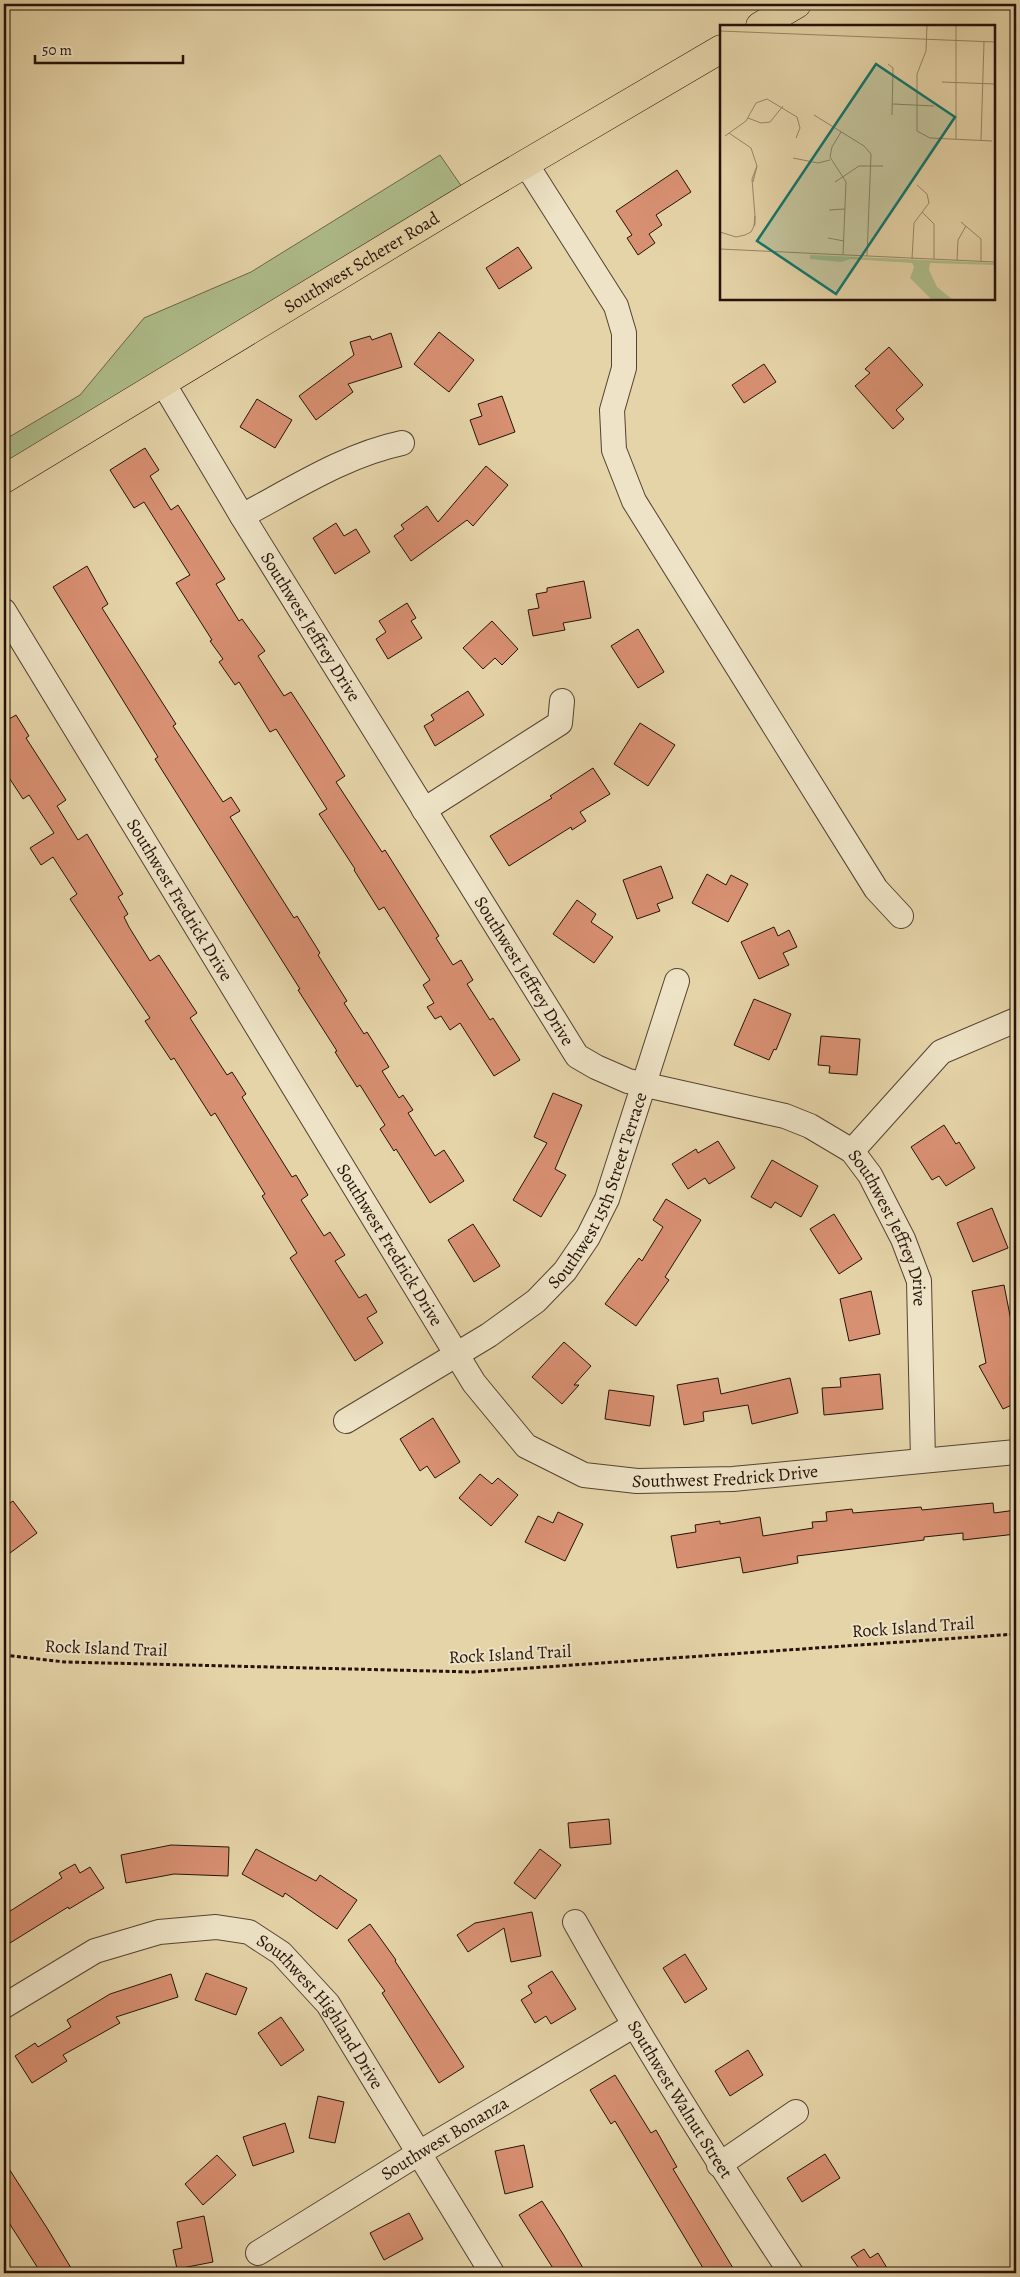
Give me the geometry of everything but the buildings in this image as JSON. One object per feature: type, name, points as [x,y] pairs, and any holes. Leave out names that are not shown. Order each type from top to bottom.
[{"type":"main road","points":[[762,25],[798,4]]},
{"type":"main road","name":"Southwest Scherer Road","points":[[4,479],[526,164],[720,50]]},
{"type":"street","points":[[526,164],[616,306],[624,333],[624,368],[612,410],[614,450],[634,501],[876,889],[901,916]]},
{"type":"street","name":"Southwest Jeffrey Drive","points":[[163,383],[242,516],[577,1056],[596,1067],[628,1081],[785,1116],[810,1126],[852,1151],[870,1175],[895,1223],[919,1280],[923,1460]]},
{"type":"street","points":[[242,516],[337,466],[383,447],[402,444]]},
{"type":"street","name":"Southwest Fredrick Drive","points":[[4,612],[474,1383],[526,1446],[584,1475],[637,1481],[733,1479],[1016,1452]]},
{"type":"street","points":[[424,810],[560,723],[562,701]]},
{"type":"street","name":"Southwest 15th Street Terrace","points":[[346,1421],[489,1335],[536,1301],[564,1271],[588,1237],[607,1199],[677,981]]},
{"type":"street","points":[[852,1151],[941,1052],[1016,1020]]},
{"type":"street","name":"Southwest Walnut Street","points":[[574,1922],[633,2026],[719,2165],[791,2273]]},
{"type":"street","name":"Southwest Highland Drive","points":[[4,2006],[95,1951],[159,1932],[216,1927],[249,1932],[281,1953],[328,2004],[492,2273]]},
{"type":"street","name":"Southwest Bonanza","points":[[258,2252],[419,2153],[633,2026]]},
{"type":"street","points":[[719,2165],[796,2112]]},
{"type":"path","name":"Rock Island Trail","points":[[4,1655],[65,1662],[472,1672],[1016,1634]]},
{"type":"green space","points":[[440,155],[462,187],[4,468],[4,440],[80,395],[144,318],[251,272]]}]
